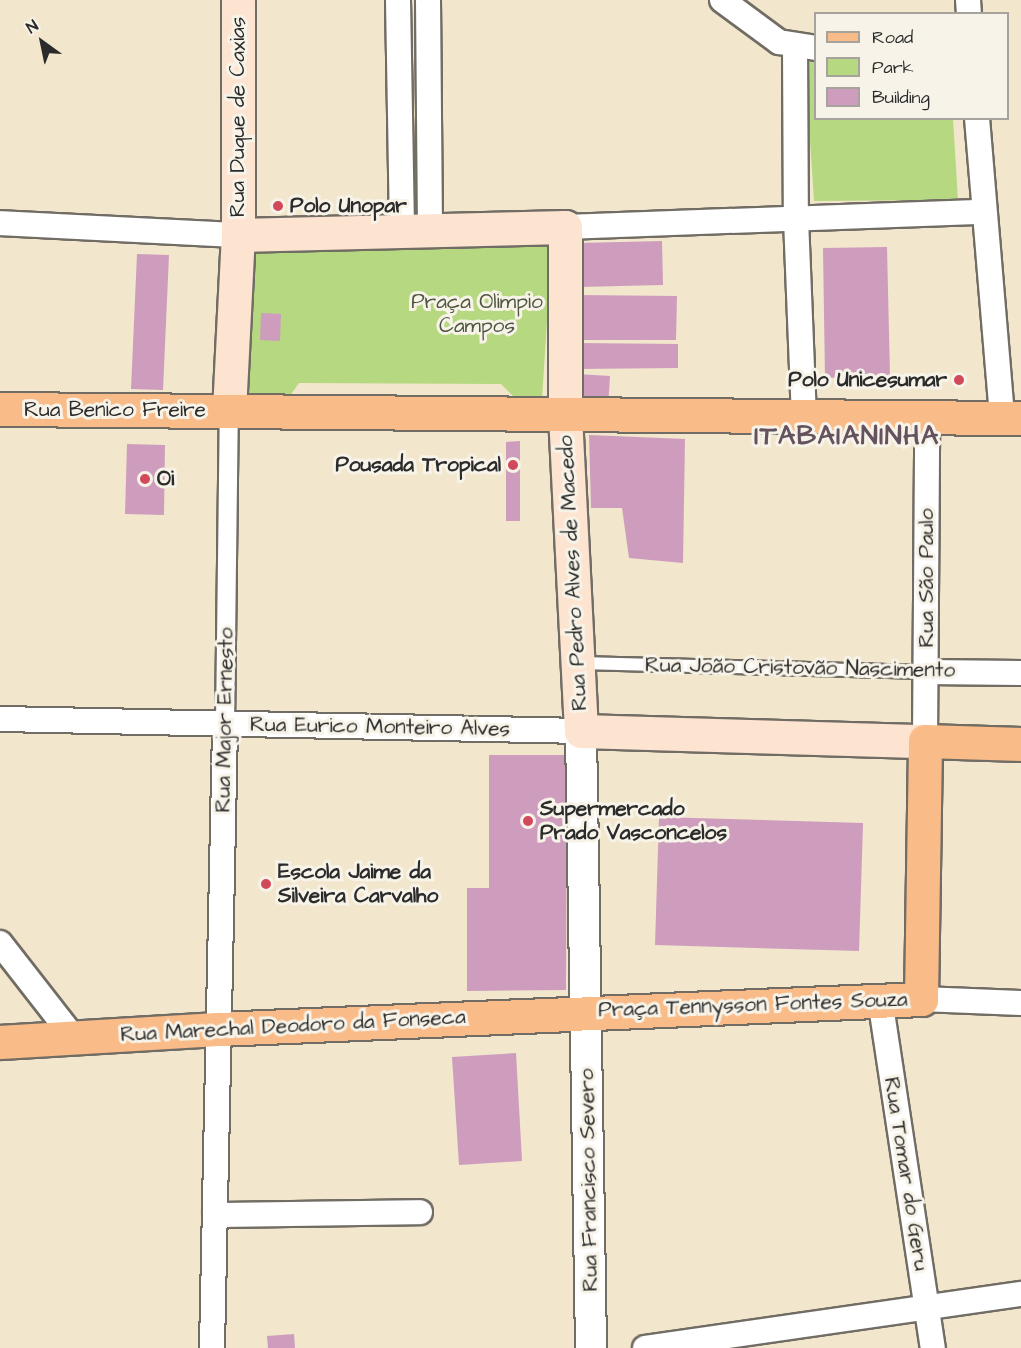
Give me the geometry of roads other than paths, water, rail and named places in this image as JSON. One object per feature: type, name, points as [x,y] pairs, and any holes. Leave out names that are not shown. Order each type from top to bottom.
[{"type":"main road","name":"Rua Duque de Caxias","points":[[237,235],[238,0]]},
{"type":"main road","points":[[566,415],[565,227],[237,235],[229,411],[566,415],[927,415],[1011,418]]},
{"type":"main road","name":"Rua Benico Freire","points":[[0,409],[229,411]]},
{"type":"main road","name":"Rua Pedro Alves de Macedo","points":[[566,415],[581,730]]},
{"type":"main road","points":[[581,730],[1021,744]]},
{"type":"main road","name":"Praça Tennysson Fontes Souza","points":[[587,1012],[921,999],[926,741]]},
{"type":"main road","name":"Rua Marechal Deodoro da Fonseca","points":[[0,1042],[218,1029],[587,1012]]},
{"type":"street","points":[[398,0],[416,231]]},
{"type":"street","points":[[416,231],[428,0]]},
{"type":"street","points":[[722,0],[762,33],[805,47],[796,219],[804,414]]},
{"type":"street","points":[[977,120],[984,212],[1011,418]]},
{"type":"street","points":[[565,227],[984,212]]},
{"type":"street","points":[[0,223],[237,235]]},
{"type":"street","name":"Rua Major Ernesto","points":[[212,1348],[229,411]]},
{"type":"street","name":"Rua São Paulo","points":[[926,741],[927,415]]},
{"type":"street","name":"Rua João Cristovão Nascimento","points":[[926,672],[1021,673]]},
{"type":"street","name":"Rua Eurico Monteiro Alves","points":[[0,719],[581,730]]},
{"type":"street","name":"Praça Tennysson Fontes Souza","points":[[581,730],[587,1012]]},
{"type":"street","points":[[0,943],[74,1038]]},
{"type":"street","name":"Rua Tomar do Geru","points":[[880,999],[933,1348]]},
{"type":"street","points":[[921,999],[1021,1003]]},
{"type":"street","name":"Rua Francisco Severo","points":[[587,1012],[591,1348]]},
{"type":"street","points":[[215,1215],[420,1212]]},
{"type":"street","points":[[645,1348],[1021,1294]]},
{"type":"lane","name":"Rua João Cristovão Nascimento","points":[[579,662],[926,672]]},
{"type":"place","name":"Polo Unopar","points":[[278,206]]},
{"type":"place","name":"Polo Unicesumar","points":[[959,380]]},
{"type":"place","name":"Pousada Tropical","points":[[513,465]]},
{"type":"place","name":"Oi","points":[[145,479]]},
{"type":"place","name":"Supermercado Prado Vasconcelos","points":[[528,821]]},
{"type":"place","name":"Escola Jaime da Silveira Carvalho","points":[[266,884]]},
{"type":"district","name":"ITABAIANINHA","points":[[847,437]]},
{"type":"park label","name":"Praça Olimpio Campos","points":[[477,314]]}]
